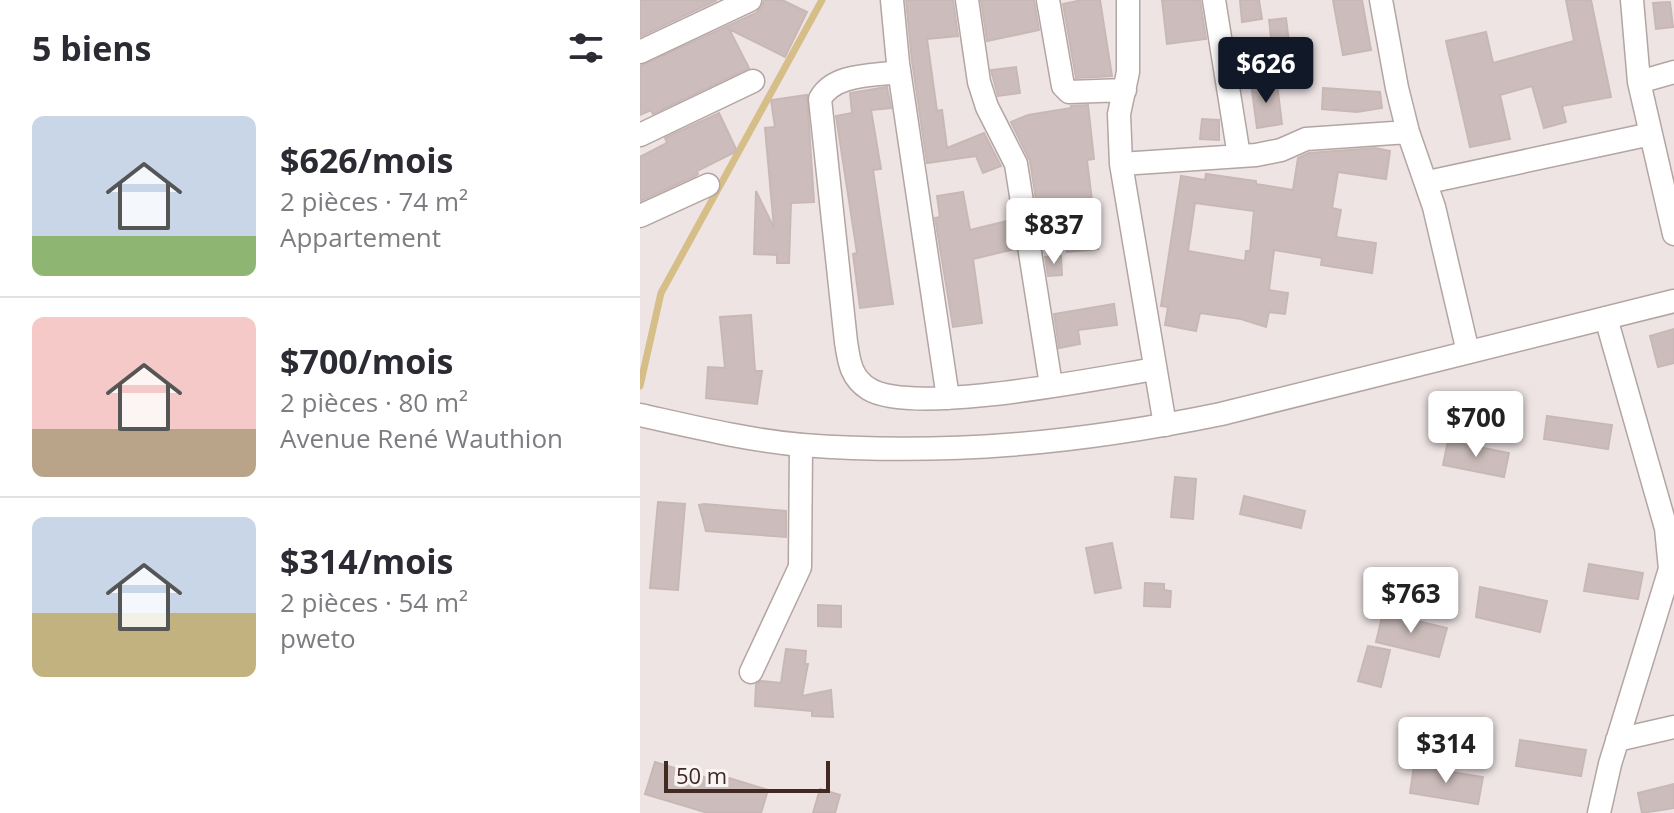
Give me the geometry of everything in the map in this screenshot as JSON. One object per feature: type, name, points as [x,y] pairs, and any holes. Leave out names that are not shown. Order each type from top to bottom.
[{"type":"street","points":[[640,52],[750,0]]},
{"type":"street","points":[[892,0],[899,72],[948,398]]},
{"type":"street","points":[[967,0],[979,82],[987,107],[1016,164],[1051,385]]},
{"type":"street","points":[[1048,0],[1063,86],[1069,92],[1125,90]]},
{"type":"street","points":[[1128,0],[1129,55],[1119,114],[1121,164],[1165,425]]},
{"type":"street","points":[[1214,0],[1239,156]]},
{"type":"street","points":[[1381,0],[1397,88],[1408,132],[1428,182],[1468,352]]},
{"type":"street","points":[[1632,0],[1639,82],[1674,234]]},
{"type":"street","points":[[899,72],[835,82],[820,99],[852,374],[869,389],[892,398],[948,398],[1155,369]]},
{"type":"street","points":[[1639,82],[1674,72]]},
{"type":"street","points":[[640,135],[753,81]]},
{"type":"street","points":[[1121,164],[1270,153],[1306,139],[1408,132]]},
{"type":"street","points":[[1428,182],[1651,134]]},
{"type":"street","points":[[640,216],[708,185]]},
{"type":"street","points":[[640,415],[723,434],[801,445],[935,449],[1006,447],[1221,414],[1674,301]]},
{"type":"street","points":[[1599,813],[1617,740],[1670,569],[1668,513],[1606,318]]},
{"type":"street","points":[[751,672],[800,567],[801,445]]},
{"type":"street","points":[[1617,740],[1674,727]]},
{"type":"building","points":[[640,0],[717,0],[640,37]]},
{"type":"building","points":[[764,0],[782,0],[807,12],[785,57],[729,29],[749,68],[653,114],[651,110],[640,115],[640,66],[756,13]]},
{"type":"building","points":[[906,0],[953,0],[958,36],[927,39],[937,111],[942,110],[947,148],[984,133],[1001,166],[983,173],[976,156],[927,163]]},
{"type":"building","points":[[981,0],[1034,0],[1039,30],[987,41]]},
{"type":"building","points":[[1100,0],[1112,76],[1076,78],[1063,4]]},
{"type":"building","points":[[1162,0],[1200,0],[1206,39],[1167,44]]},
{"type":"building","points":[[1240,0],[1259,0],[1262,19],[1242,22]]},
{"type":"building","points":[[1333,0],[1362,0],[1371,50],[1343,55]]},
{"type":"building","points":[[1566,0],[1591,0],[1611,97],[1562,106],[1566,122],[1544,128],[1532,86],[1500,95],[1510,139],[1470,147],[1446,41],[1486,32],[1493,63],[1574,41]]},
{"type":"building","points":[[1670,2],[1673,27],[1656,29],[1653,3]]},
{"type":"building","points":[[1286,18],[1289,43],[1272,46],[1269,20]]},
{"type":"building","points":[[1016,67],[1020,93],[998,96],[991,70]]},
{"type":"building","points":[[1251,83],[1277,84],[1282,124],[1257,128]]},
{"type":"building","points":[[887,87],[891,108],[871,110],[881,169],[873,170],[893,304],[860,308],[853,254],[857,253],[836,116],[852,113],[850,93]]},
{"type":"building","points":[[1323,88],[1380,92],[1382,108],[1357,112],[1322,109]]},
{"type":"building","points":[[807,95],[814,202],[791,203],[789,263],[777,263],[777,255],[754,254],[756,191],[774,228],[765,128],[775,127],[771,100]]},
{"type":"building","points":[[1088,105],[1094,159],[1087,160],[1098,249],[1067,252],[1062,217],[1039,219],[1030,161],[1011,122],[1028,115]]},
{"type":"building","points":[[719,113],[737,151],[697,171],[695,176],[640,201],[640,157],[667,143],[665,138]]},
{"type":"building","points":[[1202,119],[1219,120],[1219,140],[1200,139]]},
{"type":"building","points":[[1375,148],[1390,151],[1386,179],[1338,172],[1332,208],[1341,210],[1336,237],[1376,243],[1372,273],[1321,265],[1322,258],[1274,250],[1269,290],[1288,293],[1285,314],[1269,312],[1266,327],[1241,319],[1200,313],[1196,331],[1165,325],[1168,307],[1161,306],[1181,176],[1205,180],[1206,174],[1293,190],[1298,158],[1309,153]],"holes":[[[1195,203],[1254,211],[1250,251],[1246,251],[1245,261],[1188,251]]]},
{"type":"building","points":[[963,192],[970,230],[1011,220],[1015,249],[973,259],[982,323],[953,327],[935,218],[940,217],[937,196]]},
{"type":"building","points":[[1061,256],[1062,275],[1048,276],[1045,257]]},
{"type":"building","points":[[1114,304],[1117,325],[1078,330],[1080,344],[1059,348],[1054,314]]},
{"type":"building","points":[[751,315],[755,371],[762,371],[757,404],[706,398],[708,367],[725,368],[720,317]]},
{"type":"building","points":[[1674,329],[1674,363],[1658,367],[1650,336]]},
{"type":"building","points":[[1547,416],[1612,425],[1608,449],[1544,439]]},
{"type":"building","points":[[1448,441],[1509,453],[1504,477],[1443,465]]},
{"type":"building","points":[[1175,477],[1196,479],[1193,519],[1171,517]]},
{"type":"building","points":[[1244,496],[1305,511],[1301,528],[1240,514]]},
{"type":"building","points":[[658,502],[685,504],[678,590],[650,588]]},
{"type":"building","points":[[699,505],[786,511],[786,537],[706,531]]},
{"type":"building","points":[[1112,543],[1121,588],[1095,593],[1086,548]]},
{"type":"building","points":[[1589,564],[1643,573],[1638,599],[1584,591]]},
{"type":"building","points":[[1145,583],[1164,584],[1164,590],[1171,591],[1170,607],[1144,606]]},
{"type":"building","points":[[1480,587],[1547,601],[1540,632],[1476,617]]},
{"type":"building","points":[[818,605],[841,606],[841,627],[818,626]]},
{"type":"building","points":[[1383,613],[1447,628],[1439,657],[1376,642]]},
{"type":"building","points":[[1368,646],[1390,650],[1381,687],[1358,681]]},
{"type":"building","points":[[786,649],[806,651],[805,664],[808,664],[802,696],[831,690],[833,717],[812,716],[812,711],[755,706],[756,685],[761,681],[781,683]]},
{"type":"building","points":[[1520,740],[1586,750],[1581,776],[1516,766]]},
{"type":"building","points":[[655,762],[727,784],[729,778],[768,790],[761,813],[708,813],[645,794]]},
{"type":"building","points":[[1414,766],[1483,777],[1478,804],[1410,793]]},
{"type":"building","points":[[1674,784],[1674,808],[1642,813],[1638,793]]},
{"type":"building","points":[[820,789],[840,795],[835,813],[813,813]]},
{"type":"waterway","points":[[640,386],[661,293],[822,0]]}]
